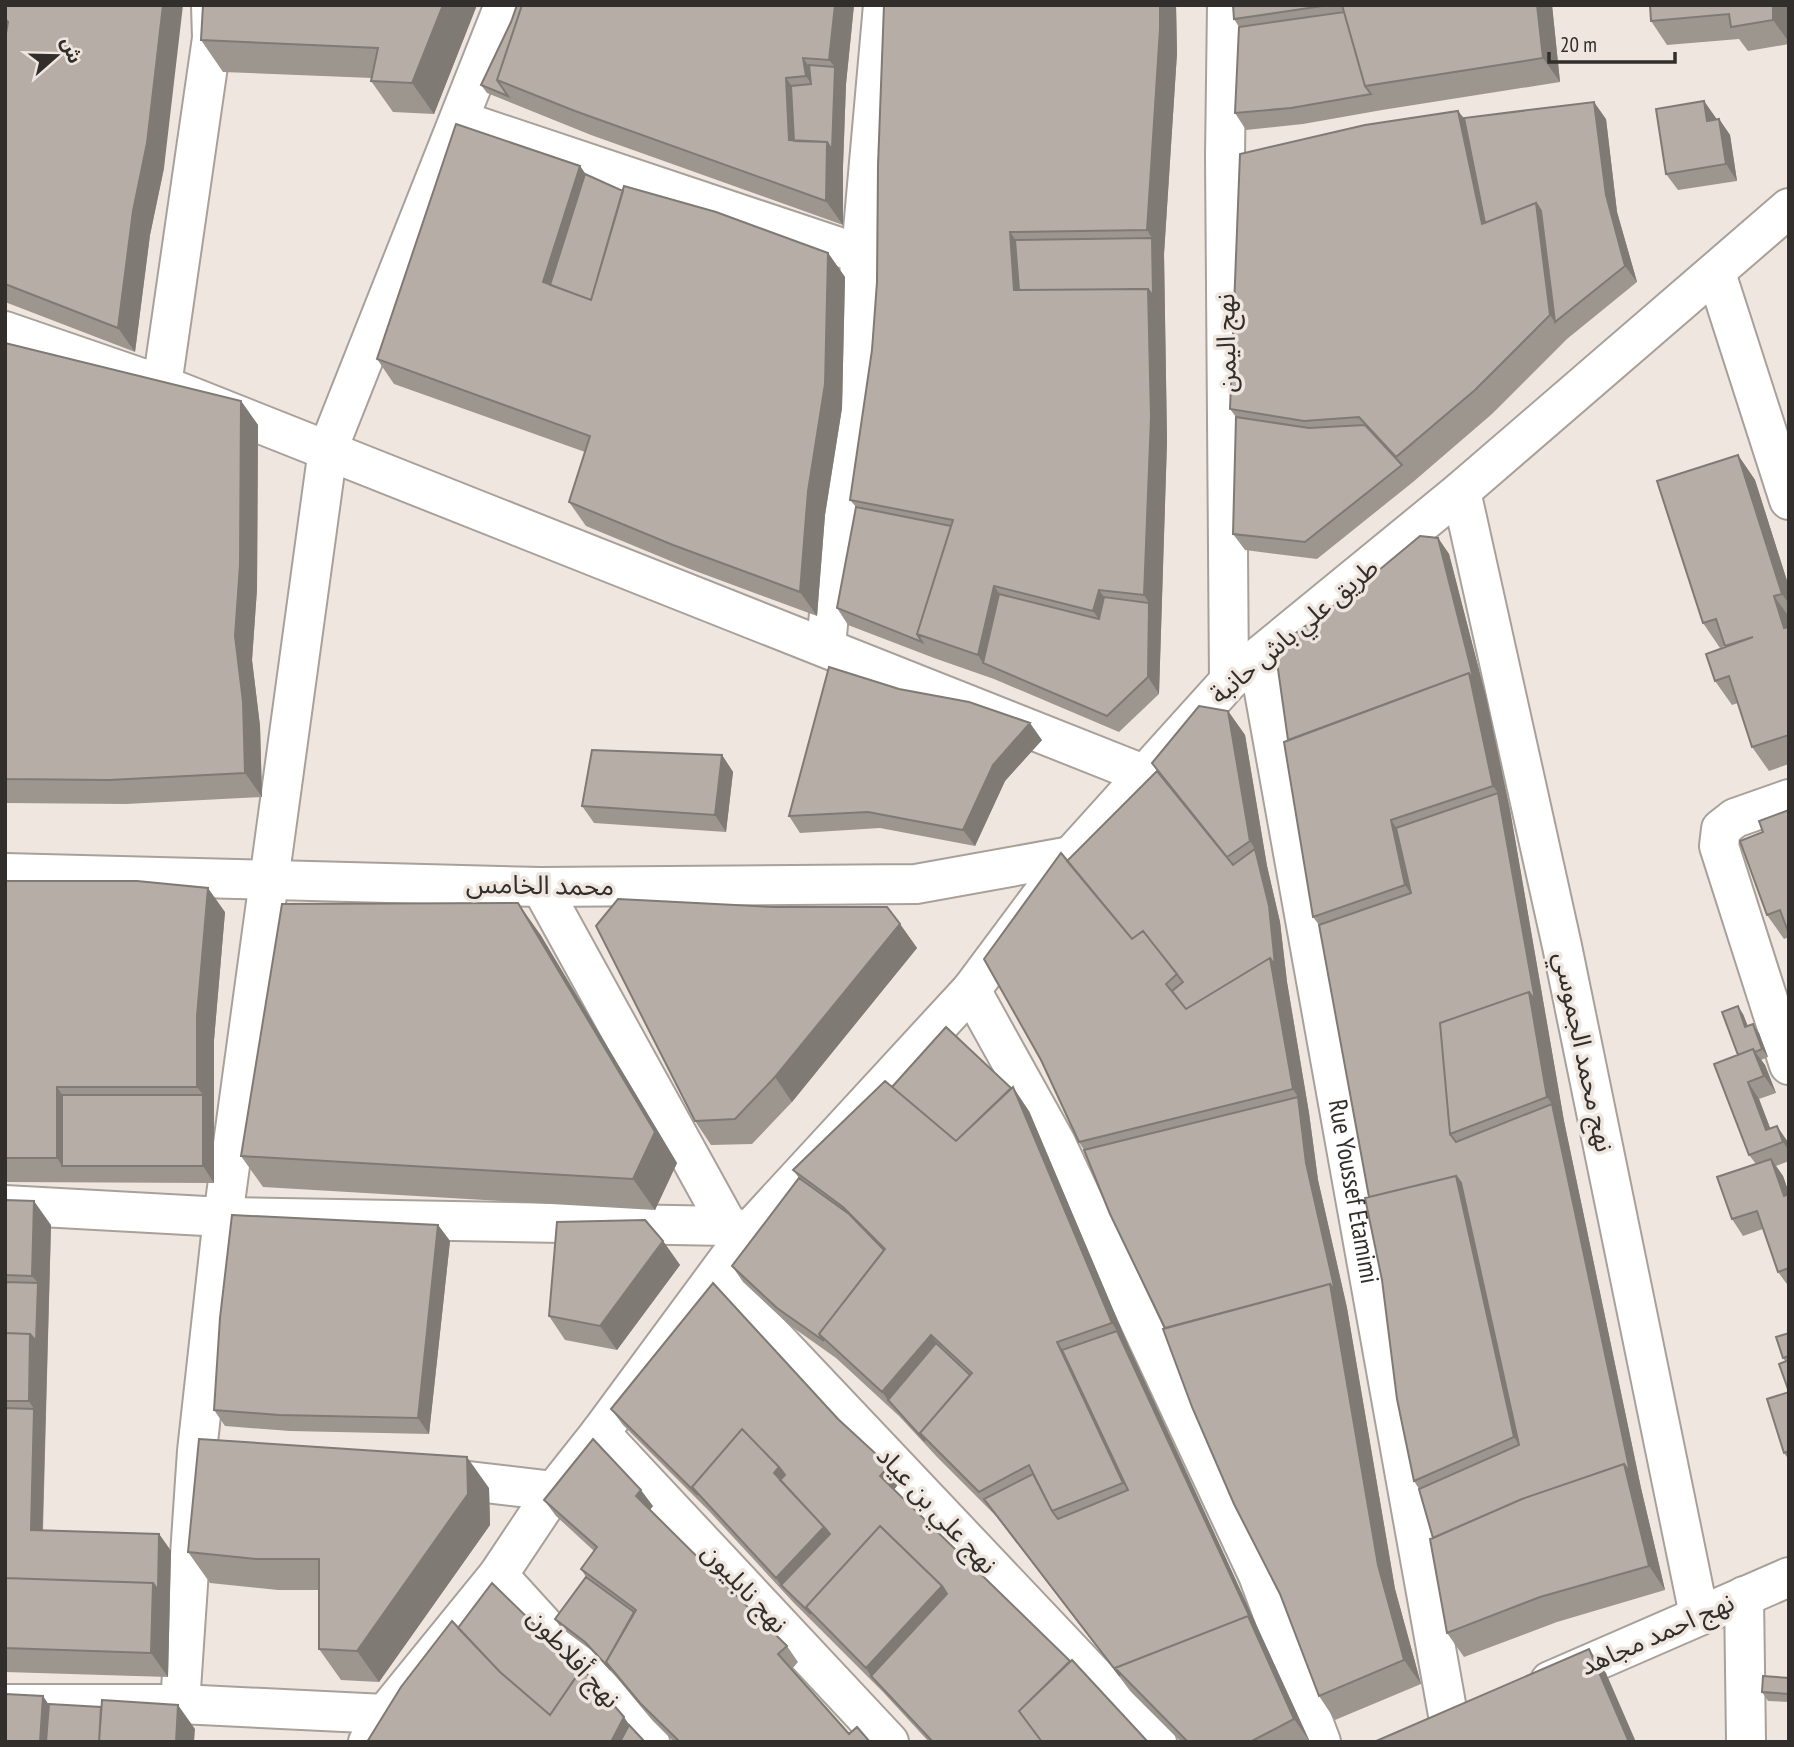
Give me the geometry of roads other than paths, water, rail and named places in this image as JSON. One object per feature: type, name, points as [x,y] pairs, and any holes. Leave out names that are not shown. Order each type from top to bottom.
[{"type":"street","points":[[162,385],[212,38],[211,5]]},
{"type":"street","points":[[180,1704],[197,1451],[223,1217],[328,449],[504,5]]},
{"type":"street","points":[[827,648],[883,5]]},
{"type":"street","name":"نهج اليمن","points":[[1227,5],[1225,156],[1244,669]]},
{"type":"street","points":[[459,120],[860,254]]},
{"type":"street","name":"طريق علي باش حانبة","points":[[377,1728],[499,1575],[554,1491],[717,1277],[739,1228],[971,990],[1071,856],[1143,774],[1244,669],[1461,491],[1789,208]]},
{"type":"street","points":[[1716,273],[1789,500]]},
{"type":"street","points":[[5,331],[162,385],[328,449],[1143,774]]},
{"type":"street","name":"نهج محمد الجموسي","points":[[1461,491],[1562,946],[1699,1615]]},
{"type":"street","name":"Rue Youssef Etamimi","points":[[1244,669],[1435,1732]]},
{"type":"street","points":[[1789,799],[1735,818],[1721,829],[1719,846],[1789,1065]]},
{"type":"street","name":"محمد الخامس","points":[[5,873],[541,887],[916,884],[1071,856]]},
{"type":"street","points":[[541,887],[739,1228]]},
{"type":"street","points":[[971,990],[1056,1143],[1258,1574],[1321,1742]]},
{"type":"street","points":[[5,1205],[223,1217],[739,1228]]},
{"type":"street","name":"نهج علي بن عياد","points":[[717,1277],[1157,1742]]},
{"type":"street","name":"نهج نابليون","points":[[600,1433],[889,1742]]},
{"type":"street","points":[[197,1451],[238,1455]]},
{"type":"street","points":[[403,1474],[554,1491]]},
{"type":"street","name":"نهج أفلاطون","points":[[499,1575],[650,1742]]},
{"type":"street","name":"نهج احمد مجاهد","points":[[1435,1732],[1789,1577]]},
{"type":"street","points":[[1744,1596],[1746,1742]]},
{"type":"street","points":[[5,1704],[180,1704],[377,1728]]}]
